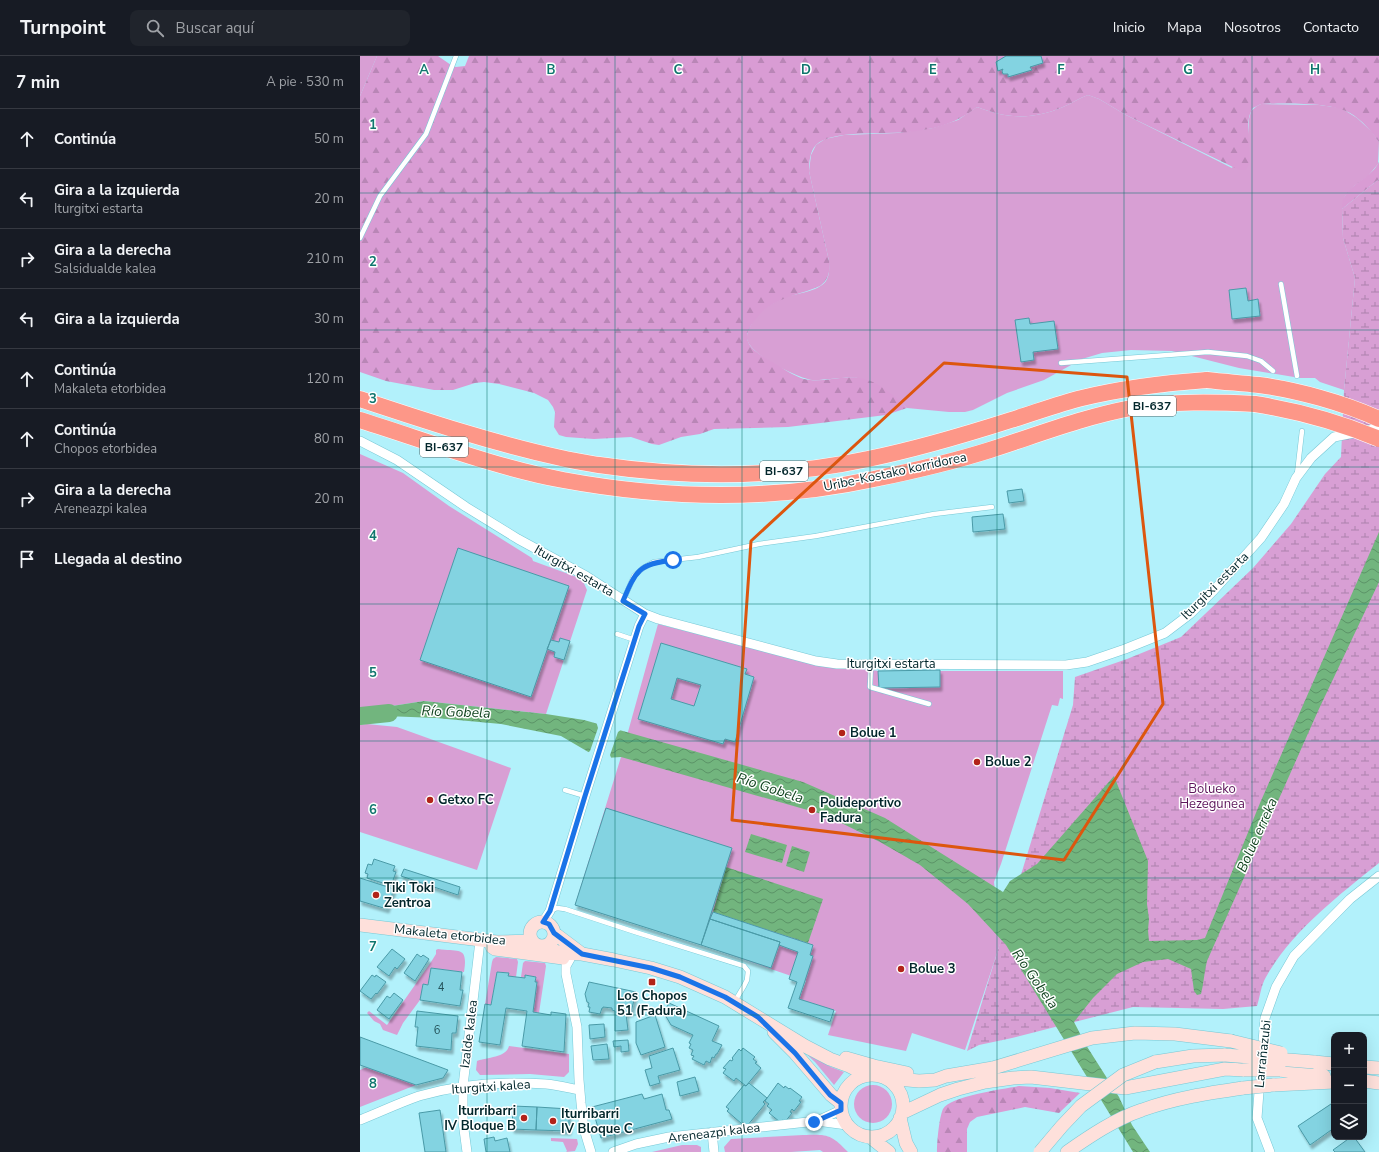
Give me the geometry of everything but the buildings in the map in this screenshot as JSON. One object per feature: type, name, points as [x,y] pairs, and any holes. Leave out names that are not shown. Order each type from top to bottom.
[{"type":"highway","name":"Uribe-Kostako korridorea","points":[[360,399],[502,444],[563,459],[645,471],[677,474],[723,475],[783,471],[866,460],[925,446],[1081,398],[1131,388],[1167,383],[1207,380],[1259,385],[1318,398],[1366,413],[1379,419]]},
{"type":"highway","name":"Uribe-Kostako korridorea","points":[[360,420],[496,463],[562,480],[644,492],[731,496],[816,489],[872,480],[933,466],[1083,420],[1132,408],[1206,402],[1255,404],[1285,409],[1332,421],[1379,439]]},
{"type":"street","name":"Iturgitxi estarta","points":[[360,441],[397,460],[466,507],[518,539],[586,576],[645,614],[680,625],[816,661],[838,664],[1066,665],[1087,662],[1125,650],[1165,633],[1190,614],[1261,538],[1284,504],[1296,478],[1310,458],[1334,438],[1379,428]]},
{"type":"street","points":[[551,939],[538,946],[531,936],[536,924],[546,917],[596,759],[645,614]]},
{"type":"street","name":"Larrañazubi","points":[[1270,1152],[1257,1118],[1266,1018],[1276,987],[1294,956],[1350,899],[1379,876]]},
{"type":"street","points":[[546,917],[549,924],[554,951],[586,955],[651,968],[680,977],[734,1002],[817,1053],[867,1075]]},
{"type":"street","name":"Makaleta etorbidea","points":[[360,924],[480,941],[515,941],[531,936]]},
{"type":"street","points":[[480,941],[495,949],[570,959],[583,960],[586,955]]},
{"type":"street","name":"Izalde kalea","points":[[467,1152],[463,1122],[463,1086],[480,941]]},
{"type":"street","points":[[570,959],[566,966],[566,974],[577,1027],[580,1090],[584,1129],[591,1152]]},
{"type":"street","points":[[758,1017],[778,1022],[806,1040],[849,1059],[912,1074],[946,1076]]},
{"type":"street","points":[[758,1017],[795,1053],[841,1107],[848,1125],[854,1131],[870,1137],[889,1152]]},
{"type":"street","points":[[841,1107],[843,1095],[850,1085],[859,1078],[867,1075],[919,1081],[935,1080],[946,1076],[993,1068],[1092,1038],[1142,1033],[1175,1034],[1231,1041],[1314,1062]]},
{"type":"street","points":[[1040,1152],[1081,1106],[1123,1075],[1155,1062],[1193,1056],[1225,1055],[1331,1064]]},
{"type":"street","points":[[1367,1067],[1379,1068]]},
{"type":"street","points":[[870,1137],[885,1134],[896,1124],[901,1115],[940,1095],[985,1082],[1031,1076],[1125,1088],[1225,1069],[1280,1070],[1331,1077]]},
{"type":"street","points":[[886,1078],[894,1084],[900,1093],[903,1102],[901,1115],[906,1143],[911,1152]]},
{"type":"street","points":[[1067,1152],[1088,1137],[1141,1110],[1184,1097],[1243,1088],[1331,1082]]},
{"type":"street","points":[[1367,1082],[1379,1083]]},
{"type":"street","name":"Iturgitxi kalea","points":[[360,1120],[394,1105],[420,1096],[463,1086],[510,1083],[547,1084],[580,1090]]},
{"type":"street","name":"Areneazpi kalea","points":[[816,1121],[841,1107]]},
{"type":"street","name":"Areneazpi kalea","points":[[613,1152],[636,1144],[669,1137],[712,1132],[816,1121],[848,1125]]},
{"type":"street","points":[[712,1132],[714,1152]]},
{"type":"lane","points":[[360,238],[380,196],[426,134],[456,56]]},
{"type":"lane","points":[[1281,284],[1297,376]]},
{"type":"lane","points":[[1061,363],[1208,352],[1247,356],[1261,361],[1274,371]]},
{"type":"lane","points":[[1296,478],[1302,431]]},
{"type":"lane","points":[[623,601],[634,576],[643,568],[654,562],[698,557],[759,544],[816,536],[934,514],[992,507]]},
{"type":"lane","points":[[617,634],[635,640]]},
{"type":"lane","points":[[871,664],[870,687],[929,704]]},
{"type":"lane","points":[[565,790],[585,796]]},
{"type":"lane","points":[[546,917],[557,908],[565,909],[744,966],[748,971],[747,980],[734,1002]]},
{"type":"highlighted area","points":[[944,363],[1127,377],[1163,704],[1064,860],[732,820],[751,541]]},
{"type":"green space","points":[[360,56],[377,56],[360,96]]},
{"type":"green space","points":[[377,56],[438,56],[456,67],[465,66],[469,56],[1379,56],[1379,142],[1358,119],[1342,109],[1307,104],[1261,104],[1253,108],[1248,123],[1249,165],[1246,170],[1239,170],[1126,115],[1099,99],[1088,95],[1052,111],[1030,116],[1010,116],[977,107],[954,121],[935,128],[906,132],[849,134],[822,141],[812,150],[809,171],[829,261],[828,275],[820,286],[773,304],[759,315],[748,331],[748,343],[756,352],[800,378],[819,380],[857,377],[865,379],[882,387],[907,408],[886,415],[788,427],[714,429],[700,434],[681,437],[659,445],[631,437],[594,439],[559,435],[554,427],[555,412],[548,400],[534,393],[499,384],[484,382],[475,383],[453,390],[434,390],[386,381],[360,372],[360,96]]},
{"type":"green space","points":[[1088,95],[1099,99],[1126,115],[1232,168],[1248,134],[1251,111],[1261,104],[1319,105],[1341,108],[1357,118],[1372,132],[1379,142],[1378,164],[1368,176],[1354,186],[1345,196],[1342,209],[1343,238],[1355,278],[1344,390],[1320,382],[1315,378],[1300,378],[1239,368],[1172,351],[1131,350],[1102,353],[1082,359],[1044,380],[1007,393],[973,410],[965,412],[949,412],[907,408],[864,380],[857,378],[812,380],[796,375],[775,365],[756,352],[750,345],[747,339],[749,329],[756,317],[761,312],[771,304],[786,297],[815,289],[824,283],[828,277],[829,261],[809,171],[811,155],[816,145],[825,139],[844,135],[897,133],[933,128],[958,120],[977,107],[1010,116],[1030,116],[1041,114],[1063,107]]},
{"type":"green space","points":[[1379,162],[1379,179],[1342,209],[1343,199],[1348,191],[1371,172]]},
{"type":"green space","name":"Bolueko Hezegunea","points":[[1379,179],[1379,863],[1317,915],[1276,960],[1264,980],[1257,1006],[1223,1009],[1133,1007],[979,1045],[967,1051],[1073,705],[1075,677],[1127,659],[1181,637],[1253,568],[1291,524],[1325,474],[1341,457],[1344,390],[1355,278],[1343,238],[1342,209]]},
{"type":"green space","points":[[360,454],[403,473],[449,506],[532,558],[533,561],[582,579],[587,590],[546,714],[424,701],[360,711]]},
{"type":"green space","name":"Polideportivo Fadura","points":[[658,624],[817,664],[879,671],[1063,671],[1063,699],[1060,698],[1058,706],[1052,705],[994,882],[1001,941],[965,1050],[912,1033],[906,1051],[828,1035],[836,1011],[799,999],[806,981],[701,945],[575,905],[621,757]]},
{"type":"green space","name":"Getxo FC","points":[[367,724],[397,727],[511,768],[477,870],[360,832],[360,725]]},
{"type":"green space","points":[[436,950],[461,952],[465,958],[464,972],[431,968],[428,985],[423,984],[420,1000],[403,1023],[397,1035],[383,1030],[380,1024],[374,1021],[367,1013],[369,1011],[387,1025],[431,962],[436,954]]},
{"type":"green space","points":[[496,957],[517,959],[516,977],[508,976],[508,973],[497,972],[491,1005],[485,1004],[492,962]]},
{"type":"green space","points":[[525,961],[545,963],[546,966],[539,1013],[533,1012],[537,983],[535,982],[536,977],[525,975],[525,978],[521,977],[523,963]]},
{"type":"green space","points":[[509,1046],[569,1054],[569,1072],[564,1077],[530,1074],[480,1075],[476,1070],[477,1061],[500,1055],[507,1050]]},
{"type":"green space","points":[[801,1049],[831,1067],[844,1072],[834,1085],[815,1062]]},
{"type":"green space","points":[[367,1067],[416,1085],[360,1107],[360,1070]]},
{"type":"green space","points":[[869,1085],[877,1085],[887,1090],[891,1097],[891,1111],[887,1118],[877,1123],[869,1123],[859,1118],[857,1115],[854,1108],[854,1100],[859,1090],[862,1088]]},
{"type":"green space","points":[[1019,1086],[1050,1088],[1080,1093],[1059,1113],[1025,1107],[977,1117],[970,1122],[967,1129],[967,1152],[937,1152],[940,1118],[943,1109],[948,1104],[966,1097]]},
{"type":"green space","points":[[803,1135],[828,1136],[833,1138],[848,1152],[823,1152],[820,1150],[791,1152],[725,1152],[724,1147],[731,1139]]},
{"type":"green space","points":[[551,1138],[577,1139],[578,1144],[575,1151],[566,1152],[567,1151],[563,1142],[551,1141]]},
{"type":"green space","points":[[682,1145],[697,1145],[701,1147],[701,1152],[652,1152]]},
{"type":"water","name":"Bolue erreka","points":[[1379,532],[1379,582],[1318,711],[1207,961],[1201,994],[1197,995],[1194,991],[1191,969],[1168,959],[1143,962],[1117,974],[1093,998],[1074,1022],[1086,1045],[1119,1097],[1132,1125],[1150,1152],[1133,1152],[1006,945],[968,904],[920,865],[880,842],[825,815],[621,757],[606,758],[590,753],[561,736],[501,724],[436,718],[360,715],[360,711],[424,701],[546,714],[584,720],[803,782],[885,818],[1003,892],[1010,881],[1037,864],[1114,776],[1148,861],[1147,904],[1149,941],[1197,940],[1205,938],[1260,803]]},
{"type":"water","points":[[751,834],[787,845],[782,863],[745,852]]},
{"type":"water","points":[[792,846],[810,852],[804,872],[786,866]]},
{"type":"water","points":[[726,867],[823,899],[808,943],[713,912]]},
{"type":"pier","points":[[596,721],[622,729],[618,732],[610,755],[612,760],[606,760],[586,754],[590,751],[598,728]]},
{"type":"waterway","name":"Río Gobela","points":[[360,716],[389,713]]},
{"type":"place","name":"Bolue 1","points":[[842,733]]},
{"type":"place","name":"Bolue 2","points":[[977,762]]},
{"type":"place","name":"Getxo FC","points":[[430,800]]},
{"type":"place","name":"Polideportivo Fadura","points":[[812,810]]},
{"type":"place","name":"Tiki Toki Zentroa","points":[[376,895]]},
{"type":"place","name":"Bolue 3","points":[[901,969]]},
{"type":"place","name":"Los Chopos 51 (Fadura)","points":[[652,982]]},
{"type":"place","name":"Iturribarri IV Bloque B","points":[[524,1118]]},
{"type":"place","name":"Iturribarri IV Bloque C","points":[[553,1121]]},
{"type":"route","points":[[673,560],[654,562],[643,568],[634,576],[623,601],[645,614],[639,626],[550,911],[543,922],[549,924],[554,933],[582,954],[651,968],[680,977],[725,997],[758,1017],[811,1070],[830,1095],[841,1103],[841,1110],[814,1122]]}]
